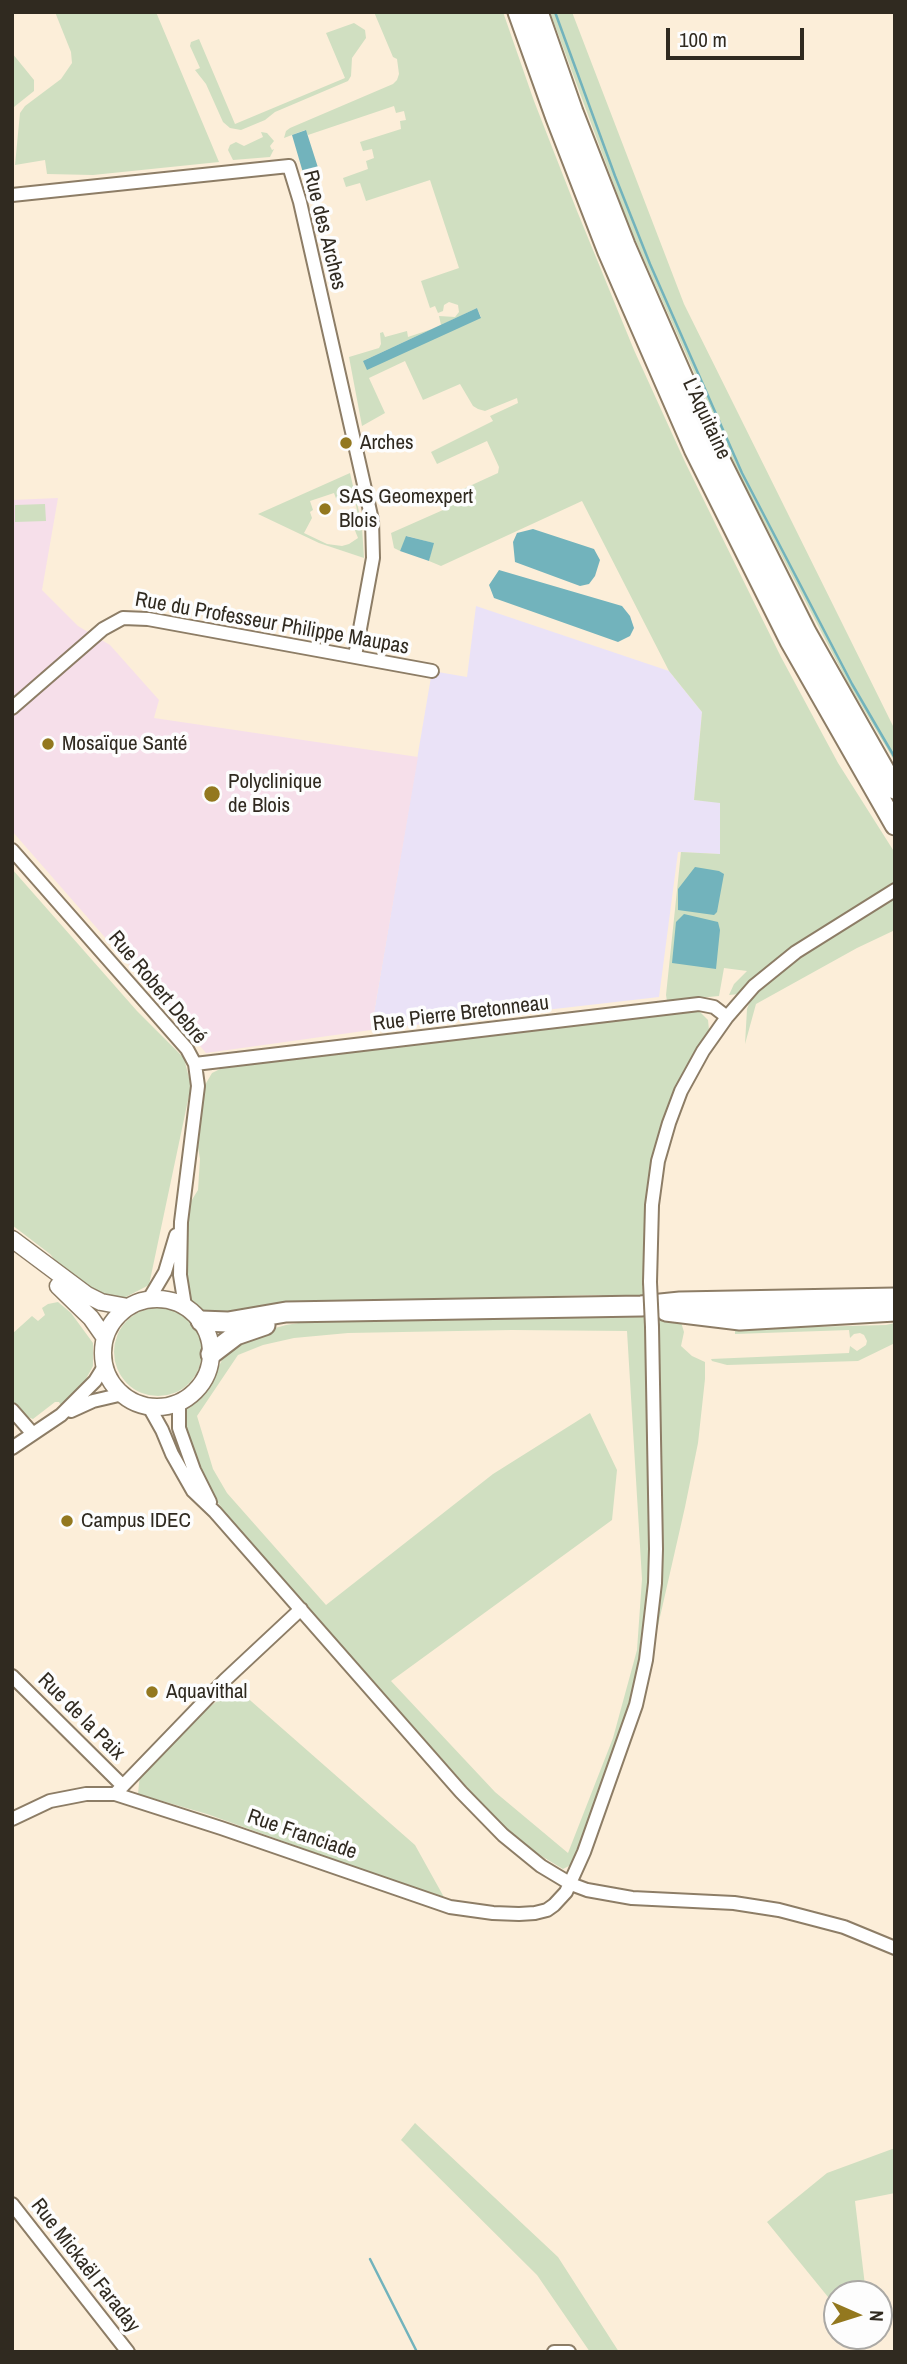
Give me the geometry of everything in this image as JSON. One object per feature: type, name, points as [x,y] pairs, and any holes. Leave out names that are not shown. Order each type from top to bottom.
[{"type":"highway","name":"L'Aquitaine","points":[[519,12],[599,230],[684,428],[790,641],[895,825]]},
{"type":"highway","name":"L'Aquitaine","points":[[538,12],[573,112],[625,245],[711,442],[801,622],[895,789]]},
{"type":"highway","points":[[201,1321],[228,1322],[286,1312],[641,1306],[680,1301],[895,1298]]},
{"type":"highway","points":[[641,1306],[740,1320],[895,1311]]},
{"type":"highway","points":[[211,1354],[236,1335],[320,1312]]},
{"type":"main road","points":[[12,1239],[94,1299],[128,1307]]},
{"type":"main road","points":[[12,1250],[70,1296],[105,1338]]},
{"type":"main road","points":[[149,1299],[174,1301],[185,1306],[201,1321],[210,1343],[208,1369],[202,1382],[192,1394],[179,1402],[164,1406],[134,1401],[115,1386],[105,1365],[105,1338],[118,1315],[128,1307],[149,1299]]},
{"type":"street","name":"Rue des Arches","points":[[12,195],[289,166],[372,520],[374,546],[355,656]]},
{"type":"street","name":"Rue du Professeur Philippe Maupas","points":[[12,709],[103,629],[123,618],[148,618],[432,671]]},
{"type":"street","name":"Rue Robert Debré","points":[[12,850],[187,1049],[195,1065],[198,1086],[181,1222]]},
{"type":"street","points":[[570,1884],[633,1715],[648,1647],[656,1549],[650,1282],[652,1205],[663,1142],[681,1091],[694,1065],[727,1017],[754,986],[796,952],[895,890]]},
{"type":"street","name":"Rue Pierre Bretonneau","points":[[195,1065],[699,1004],[714,1007],[727,1017]]},
{"type":"street","points":[[149,1299],[164,1272],[181,1222]]},
{"type":"street","points":[[181,1222],[180,1275],[185,1306]]},
{"type":"street","points":[[61,1415],[95,1381],[105,1365]]},
{"type":"street","points":[[12,1448],[61,1415],[93,1401],[123,1394]]},
{"type":"street","points":[[179,1402],[179,1428],[194,1469],[215,1512]]},
{"type":"street","points":[[148,1405],[193,1491],[215,1512],[485,1817],[533,1861],[570,1884],[597,1892],[632,1898],[734,1903],[779,1910],[844,1927],[895,1948]]},
{"type":"street","points":[[12,1410],[33,1434]]},
{"type":"street","points":[[119,1790],[225,1680],[301,1609]]},
{"type":"street","name":"Rue de la Paix","points":[[12,1676],[119,1790]]},
{"type":"street","name":"Rue Franciade","points":[[12,1819],[50,1801],[119,1790],[450,1907],[493,1913],[534,1913],[554,1905],[570,1884]]},
{"type":"street","name":"Rue Mickaël Faraday","points":[[12,2204],[128,2352]]},
{"type":"street","points":[[554,2352],[569,2352]]},
{"type":"shaded area","name":"Polyclinique de Blois","points":[[58,498],[42,590],[78,626],[110,645],[159,700],[154,718],[418,757],[371,1030],[206,1053],[12,831],[12,500]]},
{"type":"shaded area","points":[[476,606],[669,671],[702,712],[694,800],[720,802],[720,854],[678,852],[659,997],[371,1030],[432,671],[467,677]]},
{"type":"green space","points":[[55,12],[156,12],[219,162],[93,175],[47,174],[45,160],[15,165],[20,113],[25,106],[61,79],[72,63],[71,52]]},
{"type":"green space","points":[[374,12],[503,12],[577,211],[634,350],[685,462],[781,657],[838,763],[895,853],[895,883],[789,951],[739,994],[729,995],[734,984],[747,971],[724,968],[719,996],[667,1001],[681,852],[720,854],[720,803],[694,800],[702,712],[669,671],[582,501],[441,566],[429,561],[433,543],[407,536],[400,551],[394,548],[391,533],[443,510],[439,500],[498,473],[499,467],[487,441],[437,464],[431,452],[493,421],[490,416],[518,403],[517,398],[485,411],[478,409],[473,406],[460,384],[423,400],[405,361],[369,378],[385,413],[362,426],[349,357],[379,348],[380,333],[383,332],[385,337],[407,331],[408,337],[432,329],[363,361],[481,317],[477,308],[441,325],[439,316],[455,317],[459,312],[458,305],[449,302],[444,305],[443,311],[438,313],[435,306],[430,308],[421,281],[459,268],[430,180],[366,201],[360,183],[346,187],[343,178],[368,169],[366,161],[374,158],[372,149],[363,151],[360,142],[401,129],[400,121],[406,120],[404,111],[396,113],[394,106],[308,135],[305,130],[284,138],[290,128],[397,80],[397,59],[393,57]]},
{"type":"green space","points":[[550,12],[572,12],[684,304],[895,730],[895,762],[848,683],[742,480],[629,226]]},
{"type":"green space","points":[[354,23],[365,30],[366,38],[352,58],[348,81],[275,112],[265,120],[241,130],[230,128],[223,122],[206,84],[195,70],[200,68],[190,46],[191,42],[199,39],[235,124],[345,78],[326,33]]},
{"type":"green space","points":[[12,53],[34,80],[34,91],[14,107],[12,107]]},
{"type":"green space","points":[[261,132],[267,133],[274,141],[270,146],[274,149],[270,157],[233,160],[228,150],[230,145],[236,142],[244,146],[263,137]]},
{"type":"green space","points":[[350,473],[360,516],[358,519],[353,517],[358,515],[353,491],[339,494],[337,501],[334,493],[310,501],[312,518],[304,533],[327,544],[342,546],[358,538],[354,528],[359,525],[362,527],[364,558],[319,543],[258,514]]},
{"type":"green space","points":[[45,504],[46,521],[15,522],[15,505]]},
{"type":"green space","points":[[12,869],[137,1011],[184,1058],[191,1086],[149,1285],[122,1299],[101,1294],[72,1280],[50,1254],[12,1225]]},
{"type":"green space","points":[[895,896],[895,930],[756,1004],[745,1044],[747,1009],[752,996],[817,943]]},
{"type":"green space","points":[[690,1011],[700,1012],[708,1020],[709,1030],[656,1154],[646,1300],[620,1301],[599,1295],[518,1297],[493,1304],[205,1315],[193,1303],[184,1280],[185,1256],[190,1203],[198,1190],[198,1147],[205,1085],[212,1073],[224,1067]]},
{"type":"green space","points":[[58,1302],[71,1313],[93,1343],[93,1366],[81,1388],[61,1406],[59,1402],[55,1402],[33,1419],[22,1415],[12,1403],[12,1334],[32,1316],[38,1321],[45,1315],[42,1308]]},
{"type":"green space","points":[[158,1308],[175,1312],[189,1321],[198,1335],[202,1352],[198,1369],[189,1383],[175,1392],[158,1396],[141,1392],[127,1383],[118,1369],[114,1352],[118,1335],[127,1321],[141,1312]]},
{"type":"green space","points":[[646,1315],[652,1561],[637,1690],[577,1857],[571,1865],[563,1869],[533,1851],[496,1820],[227,1515],[210,1492],[185,1436],[185,1407],[207,1390],[226,1352],[254,1334],[317,1320]],"holes":[[[627,1331],[642,1579],[637,1650],[613,1738],[568,1853],[495,1792],[391,1681],[612,1520],[617,1470],[590,1413],[493,1474],[326,1605],[227,1493],[213,1469],[197,1416],[238,1355],[263,1345],[294,1338],[348,1333]]]},
{"type":"green space","points":[[656,1315],[680,1319],[684,1332],[681,1346],[692,1356],[705,1362],[705,1379],[698,1443],[652,1652]]},
{"type":"green space","points":[[895,1323],[895,1343],[858,1361],[727,1365],[711,1359],[849,1353],[850,1346],[857,1351],[866,1345],[867,1341],[860,1333],[850,1338],[849,1330],[735,1334],[735,1329]]},
{"type":"green space","points":[[235,1687],[415,1845],[445,1899],[207,1814],[138,1794],[140,1773],[202,1713]]},
{"type":"green space","points":[[415,2123],[558,2257],[619,2352],[590,2352],[537,2275],[401,2140]]},
{"type":"green space","points":[[895,2148],[895,2193],[855,2201],[864,2280],[823,2280],[823,2291],[767,2222],[827,2173]]},
{"type":"water","points":[[306,130],[321,177],[306,183],[292,135]]},
{"type":"water","points":[[477,308],[481,318],[367,370],[363,361]]},
{"type":"water","points":[[533,529],[594,549],[600,560],[595,576],[589,584],[580,586],[515,562],[513,542],[517,533]]},
{"type":"water","points":[[406,536],[434,543],[429,561],[400,551]]},
{"type":"water","points":[[499,570],[622,606],[630,616],[634,628],[630,636],[618,642],[494,598],[489,585]]},
{"type":"water","points":[[695,867],[724,874],[717,912],[714,915],[678,910],[678,889]]},
{"type":"water","points":[[684,914],[718,922],[720,930],[716,969],[672,963],[676,922]]},
{"type":"waterway","points":[[555,12],[650,264],[742,473],[852,684],[895,758]]},
{"type":"waterway","points":[[370,2259],[417,2352]]},
{"type":"place","name":"Arches","points":[[346,443]]},
{"type":"place","name":"SAS Geomexpert Blois","points":[[325,509]]},
{"type":"place","name":"Mosaïque Santé","points":[[48,744]]},
{"type":"place","name":"Polyclinique de Blois","points":[[212,794]]},
{"type":"place","name":"Campus IDEC","points":[[67,1521]]},
{"type":"place","name":"Aquavithal","points":[[152,1692]]}]
